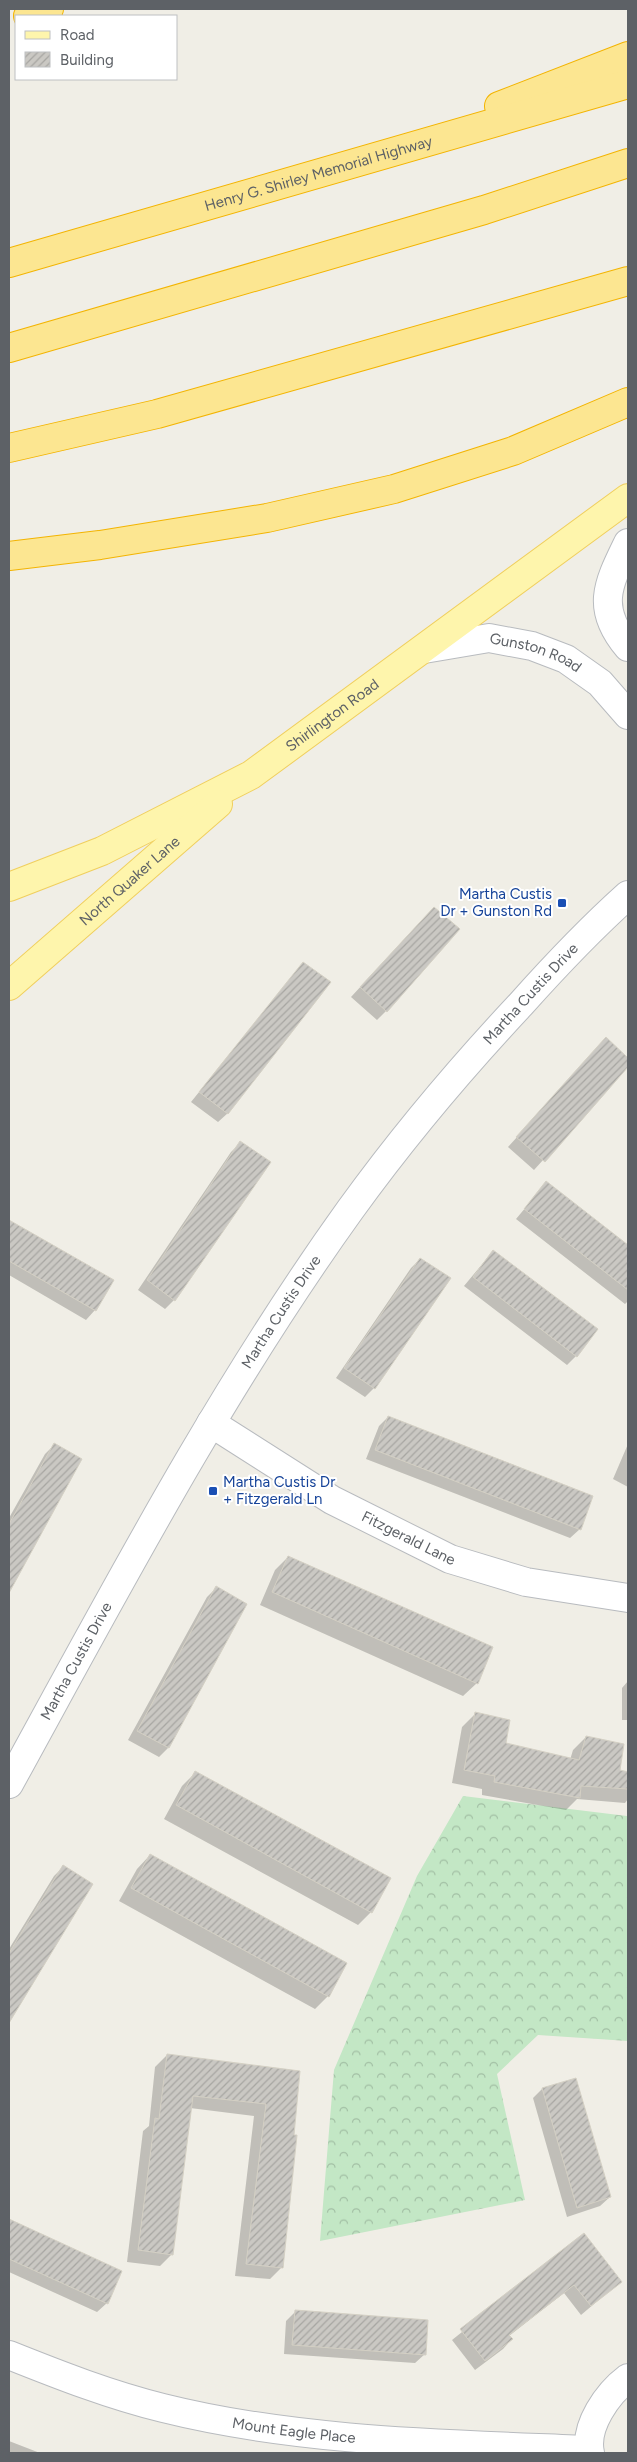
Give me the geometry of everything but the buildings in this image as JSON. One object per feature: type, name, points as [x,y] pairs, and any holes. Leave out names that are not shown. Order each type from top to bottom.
[{"type":"highway","points":[[31,15],[49,9]]},
{"type":"highway","points":[[336,170],[628,56]]},
{"type":"highway","name":"Henry G. Shirley Memorial Highway","points":[[9,263],[628,84]]},
{"type":"highway","points":[[9,348],[484,210],[628,163]]},
{"type":"highway","points":[[9,448],[157,414],[628,280]]},
{"type":"highway","points":[[9,556],[100,545],[267,518],[394,489],[513,451],[628,402]]},
{"type":"main road","name":"Shirlington Road","points":[[9,887],[102,851],[251,776],[628,498]]},
{"type":"main road","name":"North Quaker Lane","points":[[9,986],[251,776]]},
{"type":"street","points":[[628,543],[611,578],[607,605],[614,630],[628,647]]},
{"type":"street","name":"Gunston Road","points":[[424,649],[489,638],[532,646],[566,658],[600,683],[628,714]]},
{"type":"street","name":"Martha Custis Drive","points":[[9,1784],[211,1423],[308,1270],[413,1128],[479,1049],[529,995],[628,895]]},
{"type":"street","name":"Fitzgerald Lane","points":[[211,1423],[332,1500],[450,1558],[526,1582],[628,1598]]},
{"type":"street","name":"Mount Eagle Place","points":[[9,2355],[83,2384],[162,2408],[220,2420],[421,2443],[589,2451],[591,2432],[600,2408],[616,2387],[628,2378]]},
{"type":"green space","points":[[463,1796],[627,1816],[628,1813],[628,2041],[538,2035],[497,2074],[525,2200],[320,2241],[334,2070],[417,1876]]},
{"type":"place","name":"Martha Custis Dr + Gunston Rd","points":[[562,903]]},
{"type":"place","name":"Martha Custis Dr + Fitzgerald Ln","points":[[213,1491]]}]
